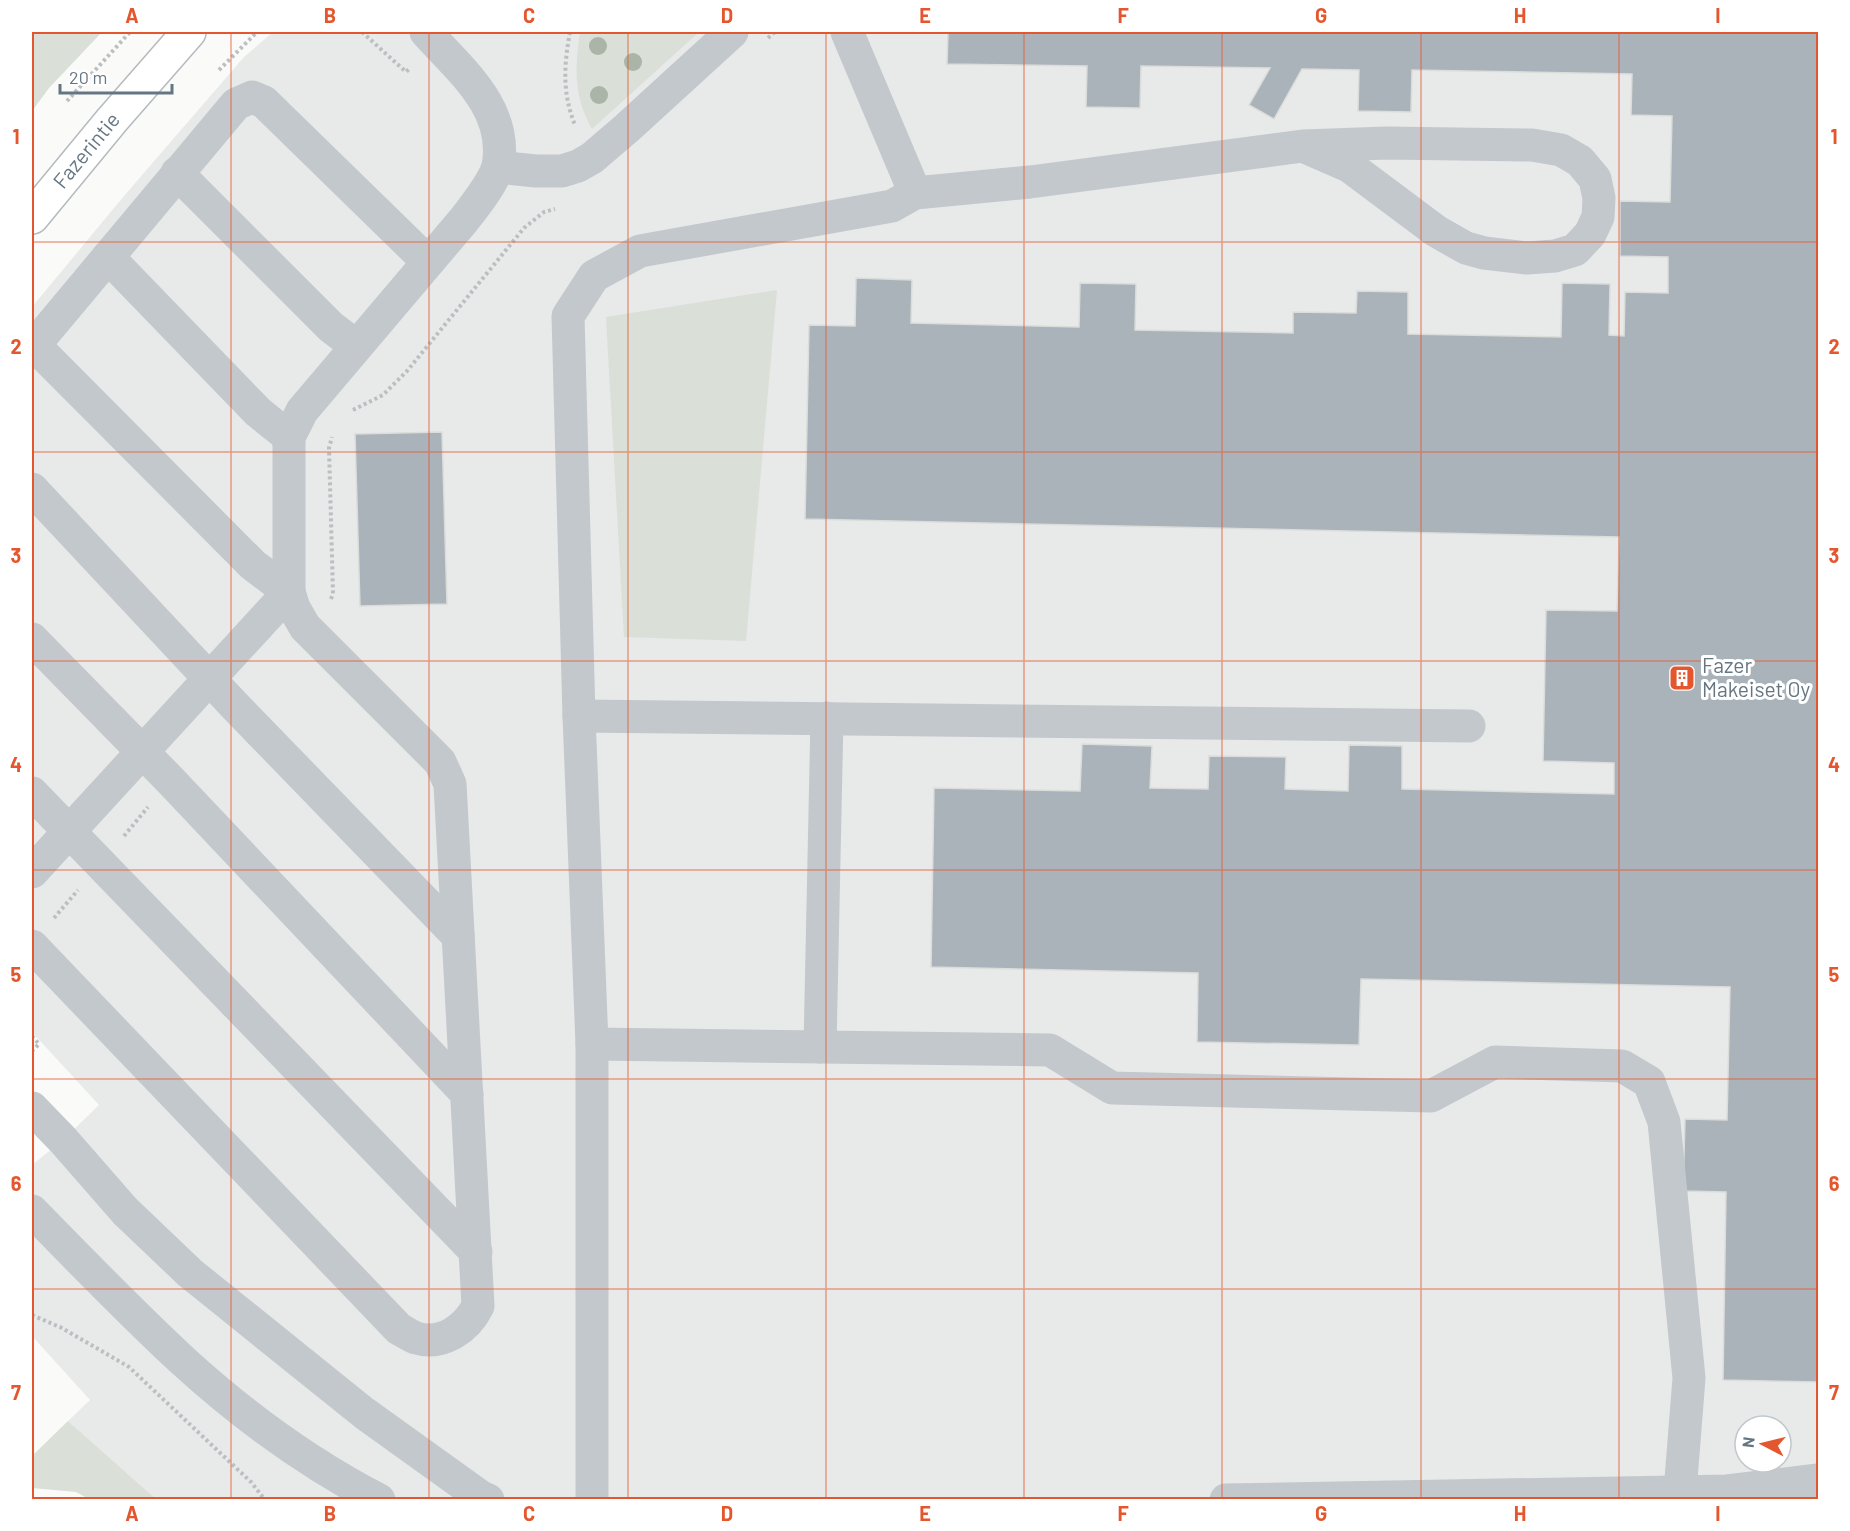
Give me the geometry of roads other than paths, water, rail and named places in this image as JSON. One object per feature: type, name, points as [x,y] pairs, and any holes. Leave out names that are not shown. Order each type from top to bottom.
[{"type":"main road","name":"Fazerintie","points":[[32,217],[189,32]]},
{"type":"street","points":[[32,946],[399,1329],[416,1338],[433,1340],[455,1333],[471,1321],[478,1306],[476,1251],[450,784],[440,762],[305,627],[294,608],[289,592],[290,437],[302,411],[480,199],[498,166],[495,121],[485,99],[426,32]]},
{"type":"street","points":[[498,166],[536,171],[562,171],[592,158],[732,32]]},
{"type":"street","points":[[847,32],[915,193]]},
{"type":"street","points":[[289,592],[253,565],[33,347],[236,104],[252,97],[264,102],[428,262]]},
{"type":"street","points":[[592,1500],[592,1044],[579,716],[568,316],[594,276],[640,251],[892,206],[915,193],[1030,182],[1303,146],[1387,143],[1510,145],[1562,150],[1580,161],[1595,179],[1599,198],[1598,217],[1590,234],[1575,250],[1555,256],[1527,258],[1484,254],[1466,248],[1436,231],[1349,166],[1303,146]]},
{"type":"street","points":[[177,173],[331,327],[356,346]]},
{"type":"street","points":[[108,257],[258,412],[290,437]]},
{"type":"street","points":[[32,489],[234,705],[458,936]]},
{"type":"street","points":[[32,872],[289,592]]},
{"type":"street","points":[[32,639],[142,751],[466,1094]]},
{"type":"street","points":[[579,716],[1469,726]]},
{"type":"street","points":[[820,1047],[827,718]]},
{"type":"street","points":[[32,793],[476,1251]]},
{"type":"street","points":[[592,1044],[1050,1050],[1112,1088],[1431,1096],[1495,1062],[1622,1065],[1648,1082],[1664,1122],[1689,1378],[1680,1492]]},
{"type":"street","points":[[32,1108],[125,1211],[190,1273],[364,1413],[432,1463],[488,1500]]},
{"type":"street","points":[[32,1211],[182,1360],[272,1434],[344,1481],[380,1500]]},
{"type":"street","points":[[1226,1500],[1726,1491],[1818,1480]]},
{"type":"place","name":"Fazer Makeiset Oy","points":[[1682,678]]}]
